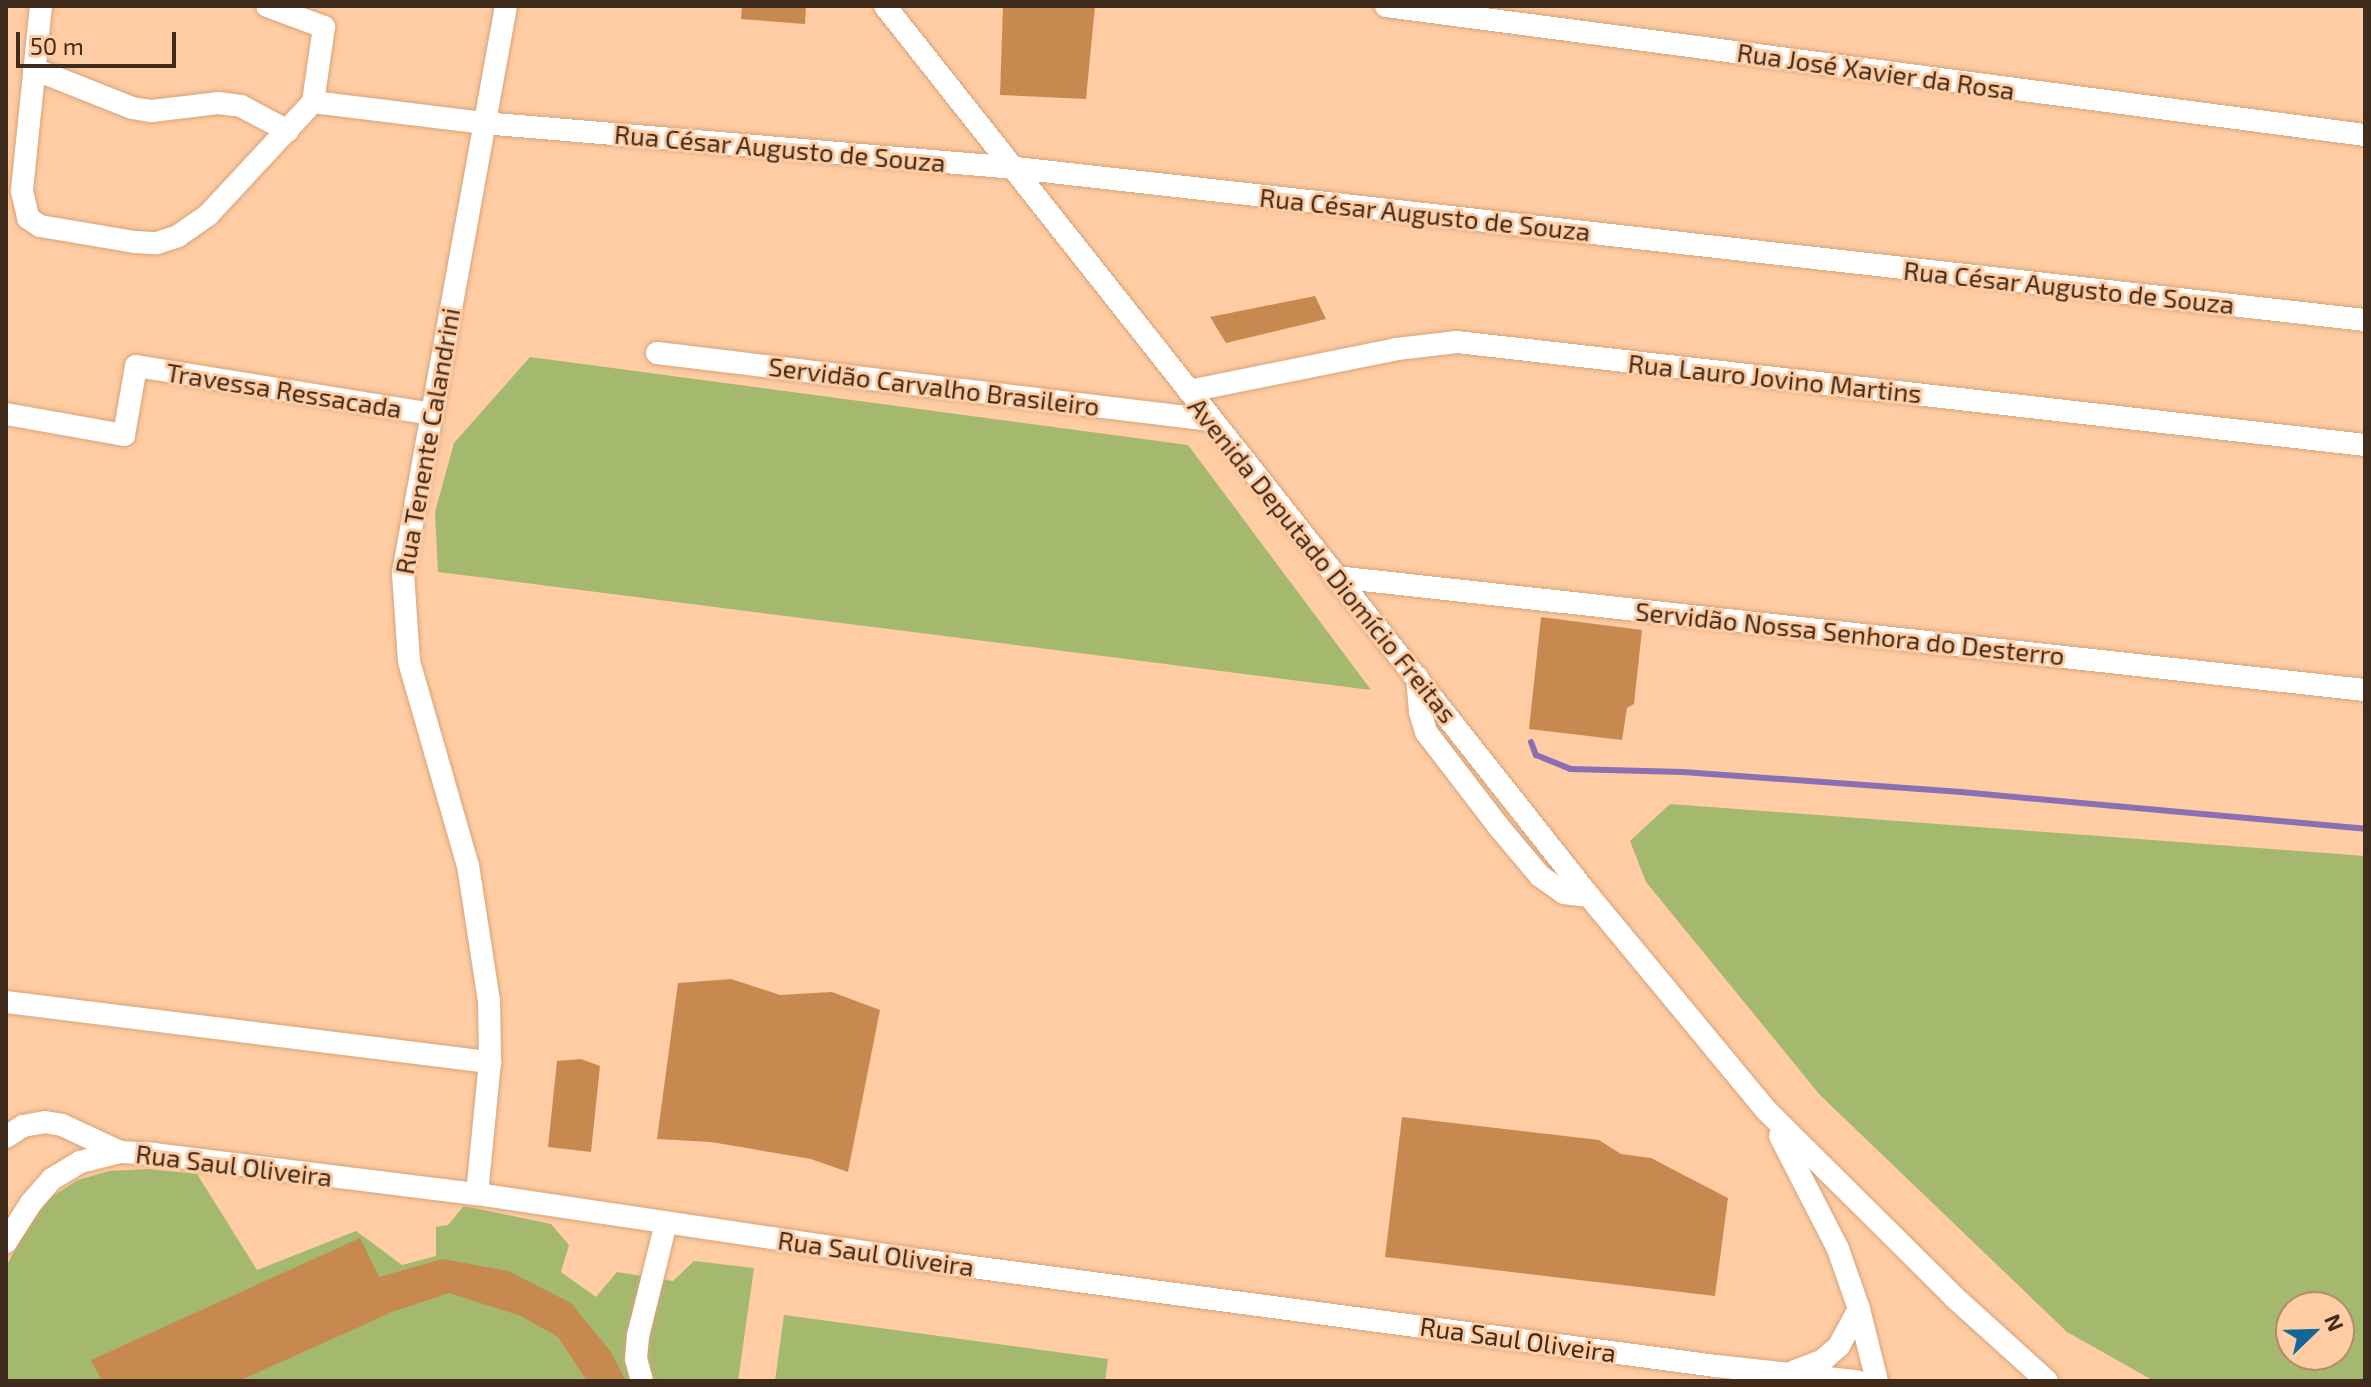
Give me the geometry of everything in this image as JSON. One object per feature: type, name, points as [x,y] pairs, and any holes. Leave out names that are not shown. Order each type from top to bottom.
[{"type":"street","points":[[41,6],[22,191],[28,218],[40,226],[157,243],[178,236],[209,214],[313,102],[324,27],[267,6]]},
{"type":"street","name":"Rua Tenente Calandrini","points":[[477,1194],[490,1062],[489,1001],[468,866],[417,694],[405,636],[403,573],[506,6]]},
{"type":"street","name":"Avenida Deputado Diomício Freitas","points":[[885,6],[1589,896],[1766,1110],[1954,1297],[2047,1381]]},
{"type":"street","name":"Rua José Xavier da Rosa","points":[[1386,6],[2365,135]]},
{"type":"street","points":[[34,69],[132,108],[152,111],[218,103],[241,106],[288,131]]},
{"type":"street","name":"Rua César Augusto de Souza","points":[[313,102],[483,123],[1016,168],[2365,320]]},
{"type":"street","name":"Rua Lauro Jovino Martins","points":[[1189,391],[1397,349],[1457,342],[2365,445]]},
{"type":"street","name":"Servidão Carvalho Brasileiro","points":[[657,353],[1211,420]]},
{"type":"street","name":"Travessa Ressacada","points":[[6,414],[124,435],[136,366],[431,414]]},
{"type":"street","name":"Servidão Nossa Senhora do Desterro","points":[[1336,577],[2365,690]]},
{"type":"street","points":[[6,1002],[490,1062]]},
{"type":"street","name":"Avenida Deputado Diomício Freitas","points":[[1766,1110],[1838,1249],[1859,1309],[1877,1381]]},
{"type":"street","points":[[6,1137],[23,1126],[45,1122],[62,1125],[120,1152]]},
{"type":"street","name":"Rua Saul Oliveira","points":[[6,1242],[52,1179],[80,1162],[120,1152],[477,1194],[666,1223],[1857,1381]]},
{"type":"street","points":[[642,1381],[636,1359],[638,1336],[666,1223]]},
{"type":"street","name":"Rua Saul Oliveira","points":[[1783,1373],[1804,1370],[1823,1360],[1839,1346],[1859,1309]]},
{"type":"green space","points":[[530,357],[1188,445],[1371,690],[438,572],[435,512],[454,443]]},
{"type":"green space","points":[[1670,804],[2365,856],[2365,1381],[2154,1381],[2067,1332],[1820,1095],[1646,882],[1630,841]]},
{"type":"green space","points":[[148,1169],[197,1174],[257,1270],[356,1231],[402,1265],[436,1256],[436,1227],[448,1225],[464,1206],[551,1224],[569,1245],[561,1272],[596,1297],[617,1272],[673,1281],[694,1261],[754,1268],[738,1381],[6,1381],[6,1267],[30,1221],[48,1199],[78,1180],[109,1171]]},
{"type":"green space","points":[[784,1315],[1108,1359],[1105,1381],[775,1381]]},
{"type":"building","points":[[742,6],[806,6],[805,24],[741,19]]},
{"type":"building","points":[[1003,6],[1095,6],[1086,99],[1000,95]]},
{"type":"building","points":[[1315,296],[1326,319],[1226,343],[1210,317]]},
{"type":"building","points":[[1541,617],[1642,630],[1634,704],[1627,708],[1622,740],[1529,729]]},
{"type":"building","points":[[731,979],[780,995],[832,992],[880,1010],[848,1172],[811,1159],[711,1142],[657,1139],[678,983]]},
{"type":"building","points":[[581,1059],[600,1066],[591,1152],[548,1147],[557,1061]]},
{"type":"building","points":[[1402,1117],[1599,1140],[1621,1154],[1651,1158],[1728,1198],[1715,1296],[1385,1257]]},
{"type":"building","points":[[360,1238],[379,1277],[442,1259],[508,1271],[571,1303],[611,1352],[626,1381],[587,1381],[558,1337],[521,1316],[449,1293],[392,1312],[239,1381],[102,1381],[91,1360]]},
{"type":"waterway","points":[[1531,742],[1536,755],[1570,769],[1683,772],[1961,792],[2365,829]]}]
